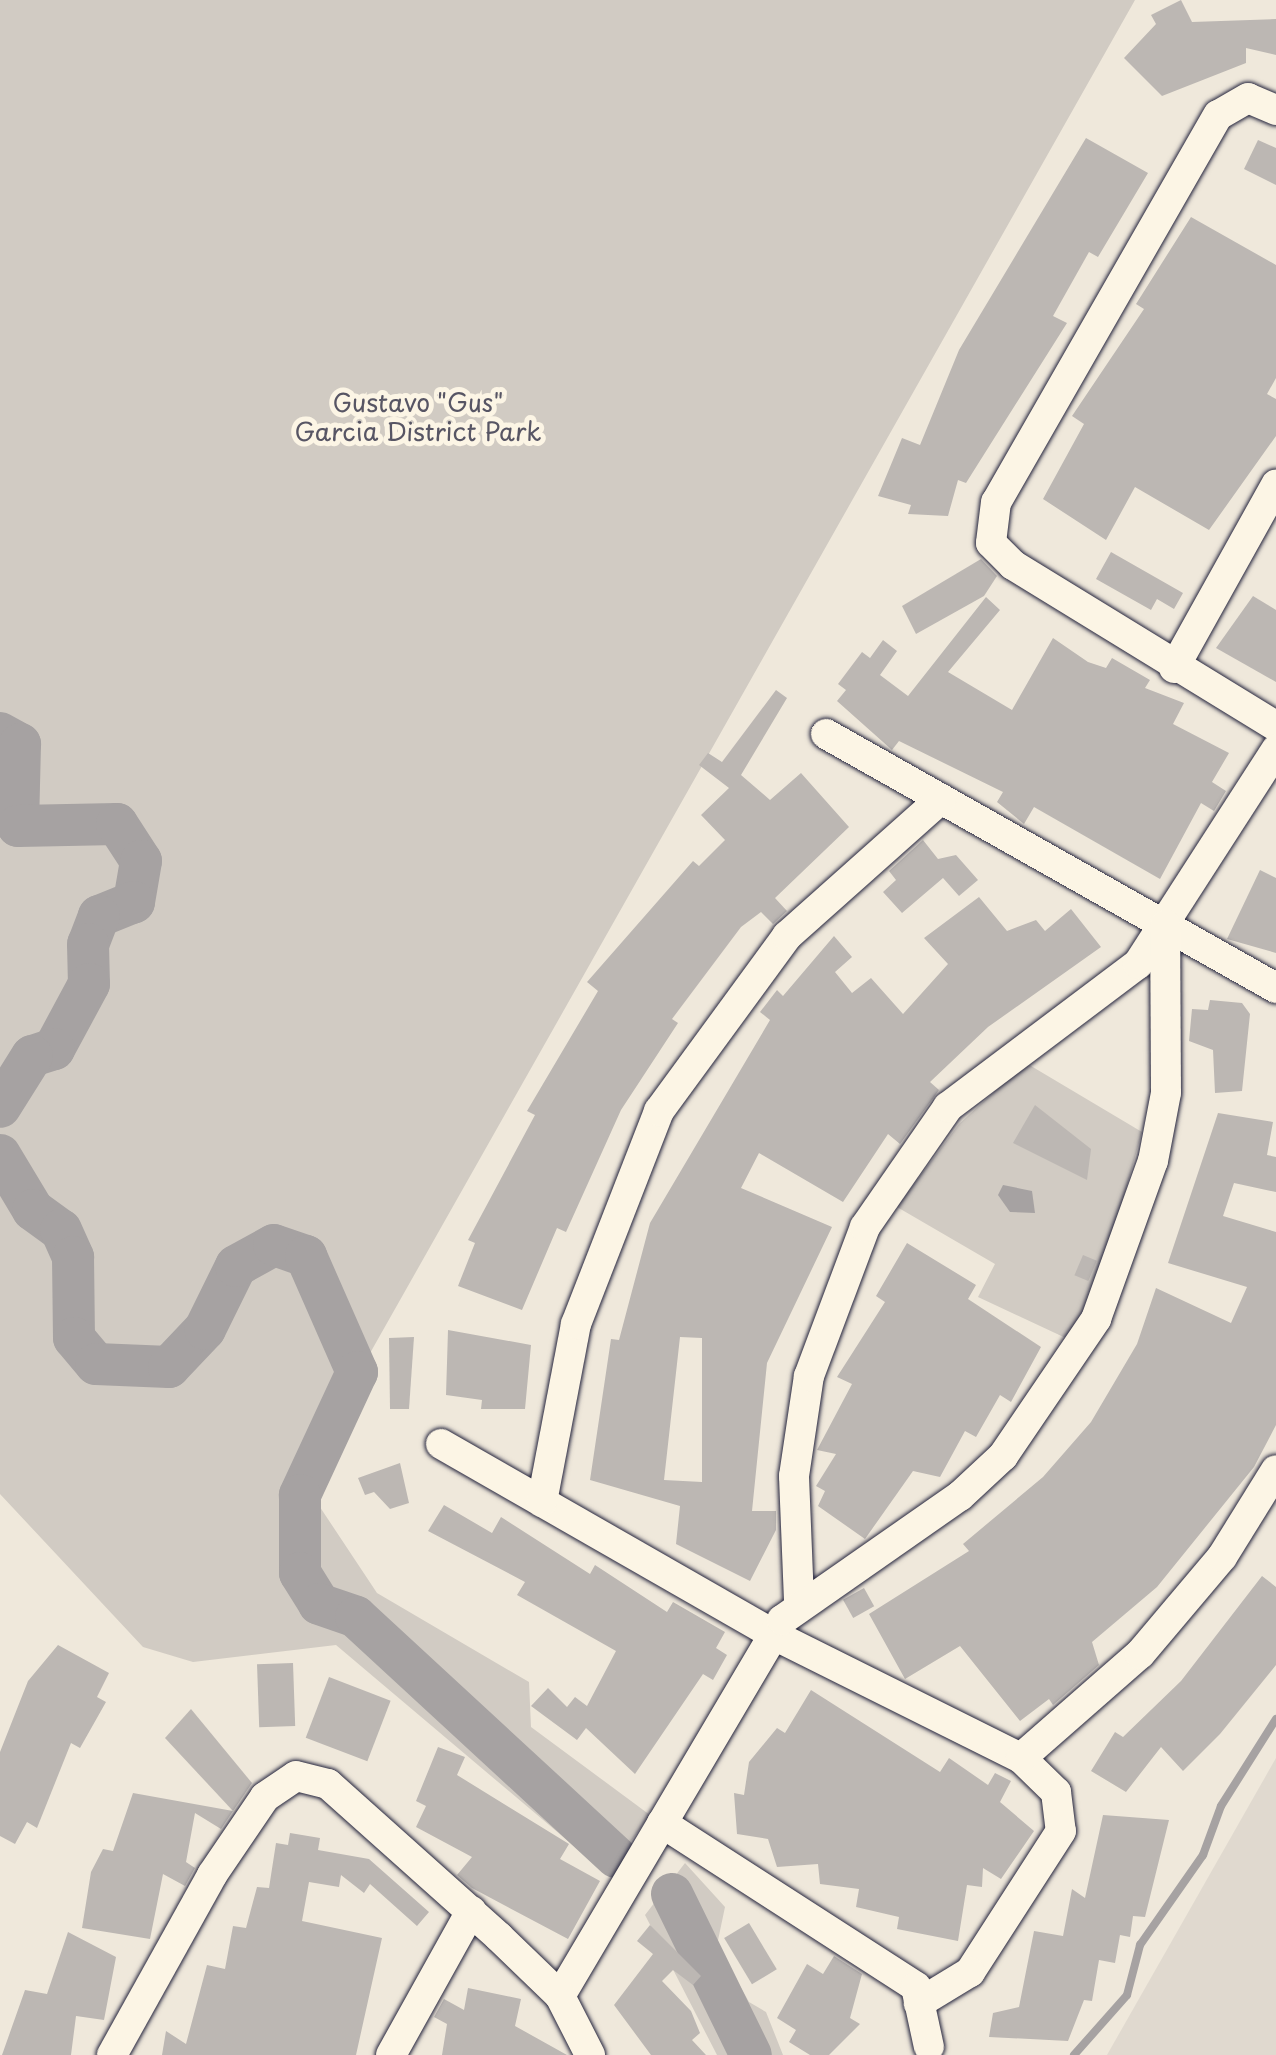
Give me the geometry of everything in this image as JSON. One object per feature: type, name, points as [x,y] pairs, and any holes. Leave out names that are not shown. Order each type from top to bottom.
[{"type":"lane","points":[[1276,110],[1248,98],[1218,115],[996,502],[991,543],[1013,565],[1174,668],[1276,726]]},
{"type":"lane","points":[[1174,668],[1276,485]]},
{"type":"lane","points":[[826,734],[1276,988]]},
{"type":"lane","points":[[799,1601],[793,1492],[809,1376],[865,1227],[948,1107],[1138,964],[1276,750]]},
{"type":"lane","points":[[542,1502],[576,1324],[659,1111],[787,936],[942,799]]},
{"type":"lane","points":[[560,1996],[774,1634],[799,1601],[884,1553],[989,1470],[1096,1319],[1152,1162],[1166,1092],[1166,926]]},
{"type":"lane","points":[[441,1444],[774,1634],[1021,1758],[1056,1792],[1061,1831],[970,1972],[919,2004]]},
{"type":"lane","points":[[1021,1758],[1140,1654],[1222,1557],[1276,1470]]},
{"type":"lane","points":[[112,2055],[212,1875],[265,1796],[296,1776],[328,1784],[471,1911],[560,1996],[590,2055]]},
{"type":"lane","points":[[662,1823],[916,1987],[929,2048]]},
{"type":"lane","points":[[391,2055],[471,1911]]},
{"type":"shaded area","points":[[1003,1185],[1032,1191],[1035,1213],[1010,1212],[998,1195]]},
{"type":"shaded area","points":[[1276,1758],[1276,2055],[1107,2055]]},
{"type":"green space","name":"Gustavo \"Gus\" Garcia District Park","points":[[0,0],[1135,0],[300,1477],[377,1593],[529,1682],[531,1727],[650,1815],[607,1874],[336,1645],[193,1662],[143,1647],[0,1494]]},
{"type":"green space","points":[[1026,1063],[1142,1132],[1104,1268],[1070,1340],[978,1297],[995,1264],[897,1207],[959,1124]]},
{"type":"green space","points":[[685,1863],[725,1907],[717,1945],[749,2002],[766,2012],[783,2055],[717,2055],[645,1915]]},
{"type":"building","points":[[1181,0],[1192,22],[1276,19],[1276,55],[1246,48],[1246,63],[1162,96],[1124,58],[1156,24],[1151,15]]},
{"type":"building","points":[[1086,138],[1148,173],[1098,257],[1089,252],[1053,316],[1067,323],[966,483],[958,480],[948,516],[908,514],[911,505],[878,496],[902,438],[920,445],[959,350]]},
{"type":"building","points":[[1258,140],[1276,148],[1276,185],[1244,169]]},
{"type":"building","points":[[1191,217],[1276,265],[1276,378],[1267,394],[1276,399],[1276,436],[1209,530],[1135,487],[1106,540],[1043,499],[1084,424],[1072,416],[1144,309],[1136,304]]},
{"type":"building","points":[[1111,552],[1183,593],[1174,609],[1157,599],[1151,610],[1096,579]]},
{"type":"building","points":[[981,559],[997,576],[984,596],[916,634],[902,606]]},
{"type":"building","points":[[1253,596],[1276,610],[1276,682],[1216,648]]},
{"type":"building","points":[[986,597],[1000,610],[948,672],[1012,710],[1053,638],[1088,662],[1106,668],[1112,658],[1150,680],[1145,688],[1184,703],[1173,724],[1229,753],[1212,782],[1226,791],[1214,811],[1201,803],[1160,879],[1034,807],[1024,824],[997,802],[1003,792],[899,741],[892,750],[837,701],[846,690],[838,684],[862,652],[870,658],[883,640],[897,651],[880,675],[908,696]]},
{"type":"building","points":[[776,690],[787,698],[741,775],[770,800],[801,773],[849,827],[775,898],[787,911],[773,924],[761,912],[741,927],[672,1019],[678,1023],[621,1110],[566,1232],[557,1228],[522,1310],[458,1286],[475,1243],[468,1240],[535,1115],[527,1111],[598,991],[587,982],[693,861],[699,866],[725,840],[701,815],[729,788],[699,765],[708,753],[722,762]]},
{"type":"building","points":[[923,840],[938,859],[956,855],[978,880],[959,896],[943,878],[902,913],[883,892],[896,880],[889,871]]},
{"type":"building","points":[[1260,870],[1276,878],[1276,953],[1227,939]]},
{"type":"building","points":[[979,897],[1007,931],[1036,920],[1045,931],[1071,909],[1101,947],[988,1027],[930,1082],[939,1090],[900,1144],[888,1134],[843,1202],[759,1153],[741,1188],[832,1227],[767,1363],[752,1511],[776,1511],[776,1530],[750,1581],[676,1544],[680,1506],[590,1480],[611,1339],[619,1340],[650,1223],[770,1020],[760,1012],[777,990],[783,996],[834,936],[852,957],[835,972],[852,993],[871,978],[903,1014],[948,964],[924,938]],"holes":[[[680,1337],[702,1338],[702,1482],[664,1480]]]},
{"type":"building","points":[[1210,1000],[1242,1003],[1250,1014],[1242,1091],[1215,1093],[1213,1050],[1189,1041],[1192,1009],[1208,1010]]},
{"type":"building","points":[[1035,1105],[1091,1149],[1087,1180],[1013,1143]]},
{"type":"building","points":[[1218,1113],[1273,1122],[1267,1155],[1276,1157],[1276,1192],[1234,1183],[1223,1216],[1276,1232],[1276,1425],[1254,1467],[1157,1587],[1092,1642],[1099,1665],[1053,1705],[1049,1699],[1020,1721],[960,1646],[905,1679],[869,1614],[969,1551],[963,1544],[1043,1477],[1091,1422],[1137,1344],[1156,1288],[1231,1323],[1247,1287],[1168,1263]]},
{"type":"building","points":[[907,1243],[976,1285],[968,1299],[1041,1347],[1011,1402],[1000,1395],[976,1437],[965,1431],[940,1477],[913,1471],[865,1539],[818,1506],[825,1491],[816,1486],[836,1454],[817,1450],[852,1384],[837,1377],[885,1302],[876,1296]]},
{"type":"building","points":[[1083,1255],[1097,1261],[1088,1281],[1074,1275]]},
{"type":"building","points":[[448,1330],[531,1345],[525,1409],[481,1409],[482,1400],[446,1395]]},
{"type":"building","points":[[414,1337],[409,1409],[390,1409],[389,1338]]},
{"type":"building","points":[[400,1463],[409,1503],[390,1509],[374,1492],[365,1495],[358,1478]]},
{"type":"building","points":[[444,1505],[492,1533],[501,1517],[590,1574],[595,1565],[667,1612],[673,1602],[725,1632],[716,1648],[727,1655],[713,1680],[703,1674],[635,1774],[586,1728],[577,1740],[531,1706],[548,1688],[567,1707],[575,1697],[587,1706],[616,1651],[517,1595],[525,1582],[428,1531]]},
{"type":"building","points":[[1262,1576],[1276,1587],[1276,1665],[1220,1734],[1183,1771],[1161,1747],[1126,1792],[1091,1771],[1115,1732],[1123,1737],[1181,1681]]},
{"type":"building","points":[[864,1588],[874,1606],[853,1618],[843,1600]]},
{"type":"building","points":[[58,1645],[109,1673],[97,1697],[106,1702],[80,1748],[71,1743],[37,1828],[27,1822],[15,1844],[0,1836],[0,1752],[28,1681]]},
{"type":"building","points":[[293,1663],[295,1726],[259,1727],[257,1664]]},
{"type":"building","points":[[329,1677],[391,1701],[367,1761],[306,1738]]},
{"type":"building","points":[[811,1690],[940,1772],[949,1758],[988,1785],[995,1773],[1011,1781],[1000,1802],[1034,1831],[1001,1879],[983,1868],[982,1887],[967,1885],[958,1941],[897,1929],[899,1917],[856,1907],[859,1889],[820,1884],[818,1864],[777,1867],[768,1839],[737,1834],[734,1793],[744,1795],[749,1762],[777,1728],[785,1733]]},
{"type":"building","points":[[191,1709],[252,1783],[233,1811],[165,1738]]},
{"type":"building","points":[[438,1747],[465,1757],[457,1775],[569,1844],[560,1859],[600,1881],[568,1939],[472,1888],[457,1875],[472,1857],[416,1827],[426,1806],[416,1801]]},
{"type":"building","points":[[133,1793],[233,1811],[221,1829],[195,1813],[186,1862],[195,1868],[185,1886],[163,1874],[150,1939],[82,1928],[91,1872],[103,1849],[113,1851]]},
{"type":"building","points":[[1103,1815],[1169,1820],[1145,1917],[1133,1916],[1130,1937],[1120,1935],[1115,1963],[1099,1960],[1092,2001],[1084,2000],[1068,2041],[989,2037],[993,2013],[1019,2007],[1034,1931],[1063,1936],[1072,1889],[1085,1898]]},
{"type":"building","points":[[290,1833],[320,1838],[318,1850],[369,1859],[429,1912],[417,1926],[370,1884],[364,1893],[341,1875],[339,1887],[309,1882],[302,1921],[382,1938],[356,2055],[162,2055],[166,2031],[186,2044],[207,1965],[225,1969],[233,1926],[246,1928],[257,1887],[269,1888],[276,1843],[288,1845]]},
{"type":"building","points":[[749,1923],[777,1969],[752,1984],[724,1938]]},
{"type":"building","points":[[650,1925],[701,1976],[693,1985],[673,1970],[662,1981],[691,2011],[700,2033],[692,2040],[706,2055],[651,2055],[614,2005],[653,1954],[637,1941]]},
{"type":"building","points":[[68,1932],[116,1957],[104,2020],[76,2016],[71,2055],[2,2055],[25,1990],[47,1994]]},
{"type":"building","points":[[834,1956],[862,1974],[850,2018],[860,2024],[829,2055],[810,2055],[789,2042],[796,2030],[777,2018],[807,1964],[823,1974]]},
{"type":"building","points":[[468,1988],[521,1999],[515,2026],[567,2055],[442,2055],[447,2024],[434,2017],[444,1999],[464,2010]]},
{"type":"waterway","points":[[0,733],[20,744],[18,826],[117,824],[141,861],[134,902],[99,916],[88,944],[89,984],[54,1049],[32,1056],[0,1107]]},
{"type":"waterway","points":[[0,1155],[33,1210],[61,1230],[73,1257],[74,1338],[96,1364],[169,1367],[205,1329],[236,1266],[274,1245],[306,1256],[357,1372],[300,1495],[300,1573],[319,1604],[356,1617],[616,1857]]},
{"type":"waterway","points":[[1074,2055],[1127,1995],[1140,1945],[1203,1855],[1221,1806],[1276,1719]]},
{"type":"waterway","points":[[672,1894],[751,2055]]}]
